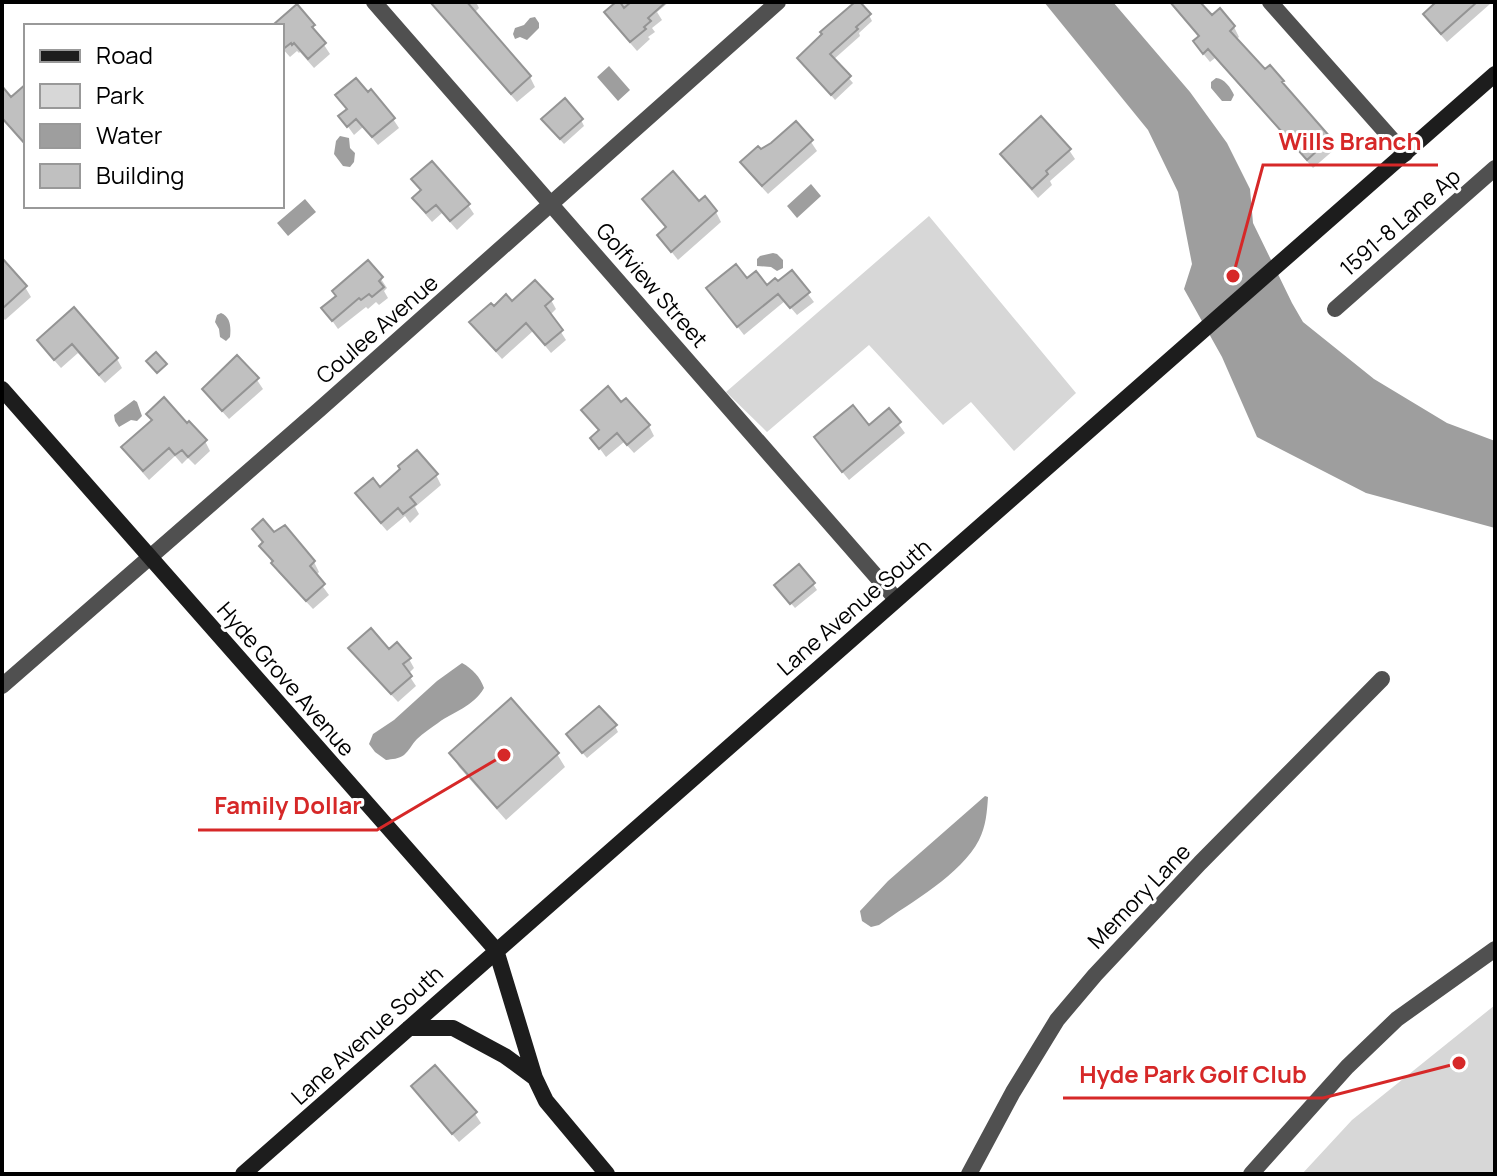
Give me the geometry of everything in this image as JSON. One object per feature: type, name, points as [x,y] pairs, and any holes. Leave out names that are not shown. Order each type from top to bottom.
[{"type":"main road","name":"Lane Avenue South","points":[[243,1174],[1495,74]]},
{"type":"main road","name":"Hyde Grove Avenue","points":[[2,389],[496,950],[535,1078],[546,1101],[607,1174]]},
{"type":"main road","points":[[409,1028],[453,1028],[505,1056],[535,1078]]},
{"type":"street","name":"Golfview Street","points":[[374,2],[896,599]]},
{"type":"street","name":"Coulee Avenue","points":[[2,686],[320,409],[778,2]]},
{"type":"street","points":[[1270,2],[1405,154]]},
{"type":"street","name":"1591-8 Lane Ap","points":[[1335,309],[1495,168]]},
{"type":"street","name":"Memory Lane","points":[[969,1174],[1013,1092],[1057,1020],[1200,863],[1382,679]]},
{"type":"street","points":[[1251,1174],[1347,1067],[1397,1019],[1495,949]]},
{"type":"green space","points":[[929,216],[1076,393],[1014,451],[971,402],[943,425],[869,345],[767,432],[726,392]]},
{"type":"green space","points":[[1495,1005],[1495,1174],[1302,1174],[1352,1120]]},
{"type":"water","points":[[1044,2],[1113,2],[1190,92],[1227,143],[1250,189],[1253,223],[1303,322],[1374,379],[1447,423],[1495,441],[1495,528],[1366,493],[1257,437],[1222,357],[1184,289],[1192,264],[1178,192],[1148,130]]},
{"type":"water","points":[[535,17],[539,28],[527,40],[520,37],[515,39],[515,28]]},
{"type":"water","points":[[609,66],[630,90],[618,101],[597,77]]},
{"type":"water","points":[[1216,78],[1231,89],[1234,95],[1231,101],[1222,101],[1211,88],[1211,82]]},
{"type":"water","points":[[340,136],[349,138],[350,148],[355,153],[350,167],[343,166],[334,154]]},
{"type":"water","points":[[811,184],[821,196],[797,218],[787,206]]},
{"type":"water","points":[[305,199],[316,212],[288,236],[277,223]]},
{"type":"water","points":[[773,253],[783,260],[783,268],[777,271],[771,267],[757,266],[760,256]]},
{"type":"water","points":[[221,313],[230,323],[230,337],[226,341],[220,337],[215,322]]},
{"type":"water","points":[[134,400],[142,416],[119,427],[114,415]]},
{"type":"water","points":[[462,663],[476,674],[484,688],[474,700],[424,733],[402,756],[386,760],[375,752],[369,744],[373,734]]},
{"type":"water","points":[[985,796],[988,797],[985,824],[979,840],[960,865],[879,925],[871,927],[862,921],[860,911],[888,881]]},
{"type":"building","points":[[430,2],[467,2],[531,76],[511,94]]},
{"type":"building","points":[[616,2],[624,8],[631,2],[666,2],[648,18],[651,21],[644,27],[646,29],[630,42],[604,12]]},
{"type":"building","points":[[855,2],[860,2],[871,14],[830,54],[851,76],[831,95],[797,58],[822,34],[820,32]]},
{"type":"building","points":[[1170,2],[1200,2],[1212,15],[1220,8],[1235,26],[1230,31],[1265,69],[1270,65],[1331,138],[1307,160],[1208,49],[1203,54],[1193,41],[1199,36]]},
{"type":"building","points":[[1436,2],[1477,2],[1441,34],[1423,14]]},
{"type":"building","points":[[297,4],[326,43],[308,59],[294,43],[284,48],[284,24],[274,24]]},
{"type":"building","points":[[356,78],[368,92],[371,89],[395,118],[372,137],[356,119],[347,127],[338,116],[347,109],[335,95]]},
{"type":"building","points":[[2,86],[11,97],[24,86],[24,143],[2,118]]},
{"type":"building","points":[[565,98],[583,119],[560,139],[541,119]]},
{"type":"building","points":[[1041,116],[1071,149],[1046,171],[1048,174],[1032,189],[1000,154]]},
{"type":"building","points":[[796,121],[813,140],[762,186],[740,162],[758,146],[761,149],[771,143]]},
{"type":"building","points":[[432,161],[470,204],[450,221],[436,205],[426,213],[412,198],[421,190],[411,179]]},
{"type":"building","points":[[673,171],[699,201],[705,196],[717,211],[671,252],[657,235],[666,227],[642,199]]},
{"type":"building","points":[[2,258],[27,286],[2,309]]},
{"type":"building","points":[[368,260],[383,277],[379,281],[384,287],[372,297],[369,294],[361,300],[359,298],[332,321],[321,308],[336,296],[332,291]]},
{"type":"building","points":[[736,264],[747,278],[756,271],[767,285],[792,270],[810,292],[790,308],[778,294],[737,327],[706,288]]},
{"type":"building","points":[[535,280],[553,299],[545,306],[563,330],[545,345],[526,323],[496,351],[469,322],[506,294],[512,301]]},
{"type":"building","points":[[74,307],[118,358],[99,375],[72,344],[54,360],[37,340]]},
{"type":"building","points":[[156,352],[167,364],[157,373],[146,361]]},
{"type":"building","points":[[237,355],[259,378],[222,411],[202,389]]},
{"type":"building","points":[[608,386],[621,402],[626,398],[650,425],[627,445],[617,433],[599,449],[590,438],[599,430],[581,410]]},
{"type":"building","points":[[164,397],[207,440],[188,457],[182,450],[175,455],[169,448],[143,471],[121,447],[152,420],[146,414]]},
{"type":"building","points":[[853,405],[869,425],[889,408],[901,422],[842,472],[814,437]]},
{"type":"building","points":[[417,450],[438,474],[410,497],[416,504],[403,514],[398,508],[381,523],[355,493],[373,478],[380,487]]},
{"type":"building","points":[[263,519],[274,532],[285,525],[315,561],[310,566],[325,584],[306,601],[259,546],[263,542],[252,529]]},
{"type":"building","points":[[799,564],[815,583],[790,604],[774,585]]},
{"type":"building","points":[[371,628],[389,649],[397,642],[411,658],[403,664],[412,676],[391,694],[348,648]]},
{"type":"building","points":[[511,698],[559,753],[497,808],[449,753]]},
{"type":"building","points":[[599,706],[617,725],[582,753],[566,734]]},
{"type":"building","points":[[435,1065],[477,1112],[452,1134],[411,1086]]},
{"type":"place","name":"Wills Branch","points":[[1233,276]]},
{"type":"place","name":"Family Dollar","points":[[504,755]]},
{"type":"place","name":"Hyde Park Golf Club","points":[[1459,1063]]}]
